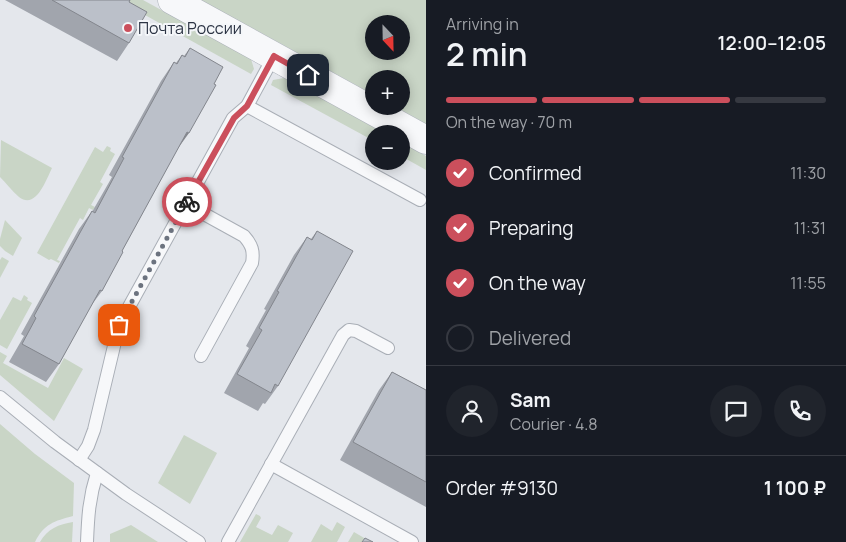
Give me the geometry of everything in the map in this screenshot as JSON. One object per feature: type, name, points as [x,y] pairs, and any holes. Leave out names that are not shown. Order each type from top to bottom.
[{"type":"street","points":[[172,0],[426,140]]},
{"type":"lane","points":[[79,460],[88,446],[94,430],[119,325],[234,118],[247,106],[274,56]]},
{"type":"lane","points":[[247,106],[420,200]]},
{"type":"lane","points":[[186,204],[244,236],[251,243],[254,253],[252,263],[201,356]]},
{"type":"lane","points":[[228,542],[343,335],[349,330],[356,331],[388,348]]},
{"type":"lane","points":[[0,397],[79,460],[198,542]]},
{"type":"lane","points":[[271,464],[412,542]]},
{"type":"lane","points":[[87,542],[91,491],[97,473]]},
{"type":"green space","points":[[118,0],[143,0],[251,59],[254,69],[251,74]]},
{"type":"green space","points":[[201,0],[426,0],[426,124],[410,115],[410,70],[365,70],[365,90]]},
{"type":"green space","points":[[284,78],[370,125],[365,125],[365,136],[271,85],[273,80]]},
{"type":"green space","points":[[1,140],[52,168],[40,192],[30,200],[19,197],[0,177]]},
{"type":"green space","points":[[107,146],[115,154],[100,182],[103,184],[91,205],[95,207],[93,210],[89,208],[83,220],[80,218],[57,260],[60,261],[59,263],[51,259],[49,260],[37,253],[95,147],[103,152]]},
{"type":"green space","points":[[410,147],[426,156],[426,170],[410,161]]},
{"type":"green space","points":[[5,220],[22,238],[13,256],[0,246]]},
{"type":"green space","points":[[2,257],[9,261],[0,278],[0,260]]},
{"type":"green space","points":[[24,295],[32,303],[7,349],[0,345],[0,320],[13,297],[21,301]]},
{"type":"green space","points":[[0,352],[7,356],[3,363],[48,388],[64,358],[83,369],[54,421],[0,375]]},
{"type":"green space","points":[[0,424],[35,454],[74,483],[73,516],[50,524],[42,531],[35,542],[0,542]]},
{"type":"green space","points":[[184,435],[217,453],[190,504],[158,483]]},
{"type":"green space","points":[[256,514],[261,518],[256,527],[272,535],[278,525],[293,533],[288,542],[240,542]]},
{"type":"green space","points":[[73,522],[72,542],[40,542],[54,528]]},
{"type":"green space","points":[[337,522],[345,527],[337,542],[311,542],[321,524],[332,531]]},
{"type":"green space","points":[[131,525],[158,542],[110,542],[110,534]]},
{"type":"green space","points":[[354,532],[371,542],[348,542]]},
{"type":"building","points":[[52,0],[130,0],[129,2],[147,12],[129,43]]},
{"type":"building","points":[[190,48],[223,67],[214,84],[216,85],[189,133],[187,132],[102,291],[100,290],[59,364],[22,344],[36,318],[34,316],[92,211],[95,213],[124,158],[122,157],[174,62],[177,64],[182,55],[185,57]]},
{"type":"building","points":[[317,231],[353,251],[278,386],[275,384],[271,393],[237,374],[262,330],[259,328],[307,237],[312,240]]},
{"type":"building","points":[[392,372],[426,390],[426,482],[353,442]]},
{"type":"building","points":[[365,538],[373,542],[362,542]]},
{"type":"way so far","points":[[119,325],[187,202]]},
{"type":"place","name":"Почта России","points":[[128,28]]},
{"type":"route","points":[[187,202],[234,118],[247,106],[274,56],[308,75]]}]
